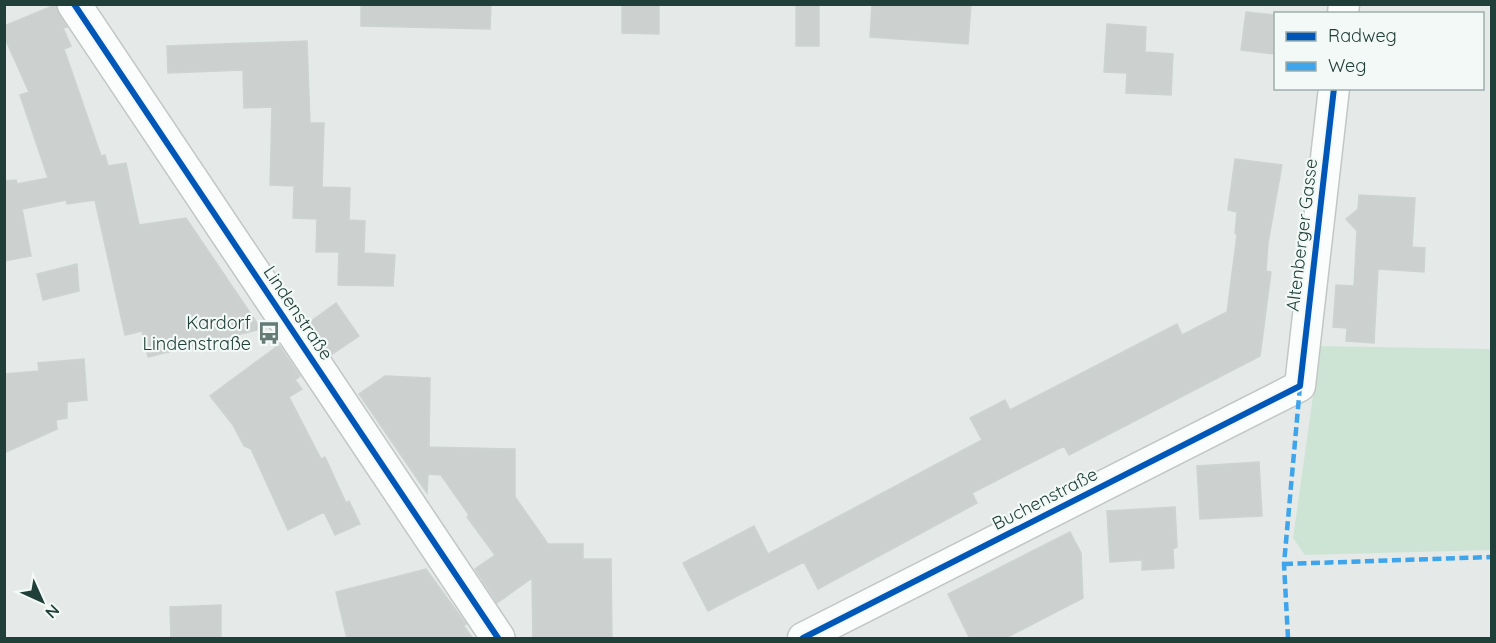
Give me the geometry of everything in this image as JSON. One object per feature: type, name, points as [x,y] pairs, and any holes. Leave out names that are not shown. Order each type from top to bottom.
[{"type":"street","name":"Lindenstraße","points":[[74,4],[498,639]]},
{"type":"street","name":"Altenberger Gasse","points":[[1300,386],[1334,90]]},
{"type":"street","name":"Buchenstraße","points":[[803,639],[1300,386]]},
{"type":"green space","points":[[1320,346],[1491,349],[1491,550],[1305,555],[1293,538]]},
{"type":"building","points":[[361,4],[491,4],[490,29],[361,26]]},
{"type":"building","points":[[622,4],[659,4],[659,34],[622,33]]},
{"type":"building","points":[[796,4],[819,4],[819,46],[796,46]]},
{"type":"building","points":[[872,4],[971,4],[968,44],[870,37]]},
{"type":"building","points":[[55,5],[67,27],[63,28],[71,46],[64,49],[101,156],[105,155],[108,166],[126,163],[139,225],[186,218],[261,329],[148,357],[142,331],[125,335],[95,200],[67,204],[66,200],[22,209],[31,256],[4,261],[4,181],[16,180],[17,184],[48,178],[20,95],[29,92],[4,36],[4,26]]},
{"type":"building","points":[[1246,12],[1274,15],[1274,54],[1241,50]]},
{"type":"building","points":[[1107,24],[1146,27],[1145,52],[1173,54],[1171,95],[1126,93],[1127,73],[1104,72]]},
{"type":"building","points":[[307,41],[310,123],[324,123],[322,187],[350,188],[349,220],[365,221],[364,253],[395,255],[393,286],[338,285],[339,252],[316,252],[317,219],[293,218],[294,186],[270,185],[272,107],[244,108],[243,70],[168,73],[167,46]]},
{"type":"building","points":[[1235,159],[1282,165],[1268,243],[1266,271],[1271,272],[1260,356],[1069,455],[1064,446],[972,493],[977,503],[818,589],[804,562],[708,611],[683,563],[754,526],[768,554],[982,440],[970,418],[1005,400],[1010,410],[1177,324],[1182,335],[1227,312],[1237,235],[1235,233],[1237,212],[1228,210]]},
{"type":"building","points":[[1359,195],[1415,198],[1412,247],[1425,248],[1424,272],[1378,269],[1374,343],[1346,341],[1347,328],[1333,327],[1336,285],[1354,286],[1357,231],[1346,219],[1358,209]]},
{"type":"building","points":[[77,264],[79,291],[43,300],[37,274]]},
{"type":"building","points":[[336,303],[359,336],[331,355],[310,322]]},
{"type":"building","points":[[279,345],[300,376],[295,380],[302,389],[289,397],[321,459],[325,457],[346,503],[349,501],[360,524],[335,535],[324,512],[288,530],[251,449],[244,446],[233,425],[210,396]]},
{"type":"building","points":[[84,359],[87,400],[67,402],[67,418],[56,420],[57,429],[4,453],[4,374],[39,371],[38,363]]},
{"type":"building","points":[[385,376],[430,378],[429,447],[515,449],[515,497],[548,544],[583,544],[583,559],[611,559],[612,639],[533,639],[532,578],[497,603],[475,569],[495,555],[467,517],[469,515],[441,475],[428,474],[427,493],[359,394]]},
{"type":"building","points":[[1259,462],[1262,516],[1200,519],[1197,466]]},
{"type":"building","points":[[1175,507],[1177,547],[1173,549],[1174,568],[1142,570],[1142,560],[1110,562],[1107,511]]},
{"type":"building","points":[[1070,532],[1081,553],[1083,598],[1004,639],[970,639],[948,594]]},
{"type":"building","points":[[426,569],[466,624],[464,626],[473,639],[347,639],[336,592]]},
{"type":"building","points":[[221,605],[221,639],[171,639],[170,607]]},
{"type":"marked path","points":[[1288,638],[1284,564],[1300,386]]},
{"type":"marked path","points":[[1284,564],[1492,557]]},
{"type":"cycle path","points":[[74,4],[498,638]]},
{"type":"cycle path","points":[[803,638],[1300,386],[1334,90]]},
{"type":"place","name":"Kardorf Lindenstraße","points":[[269,333]]}]
